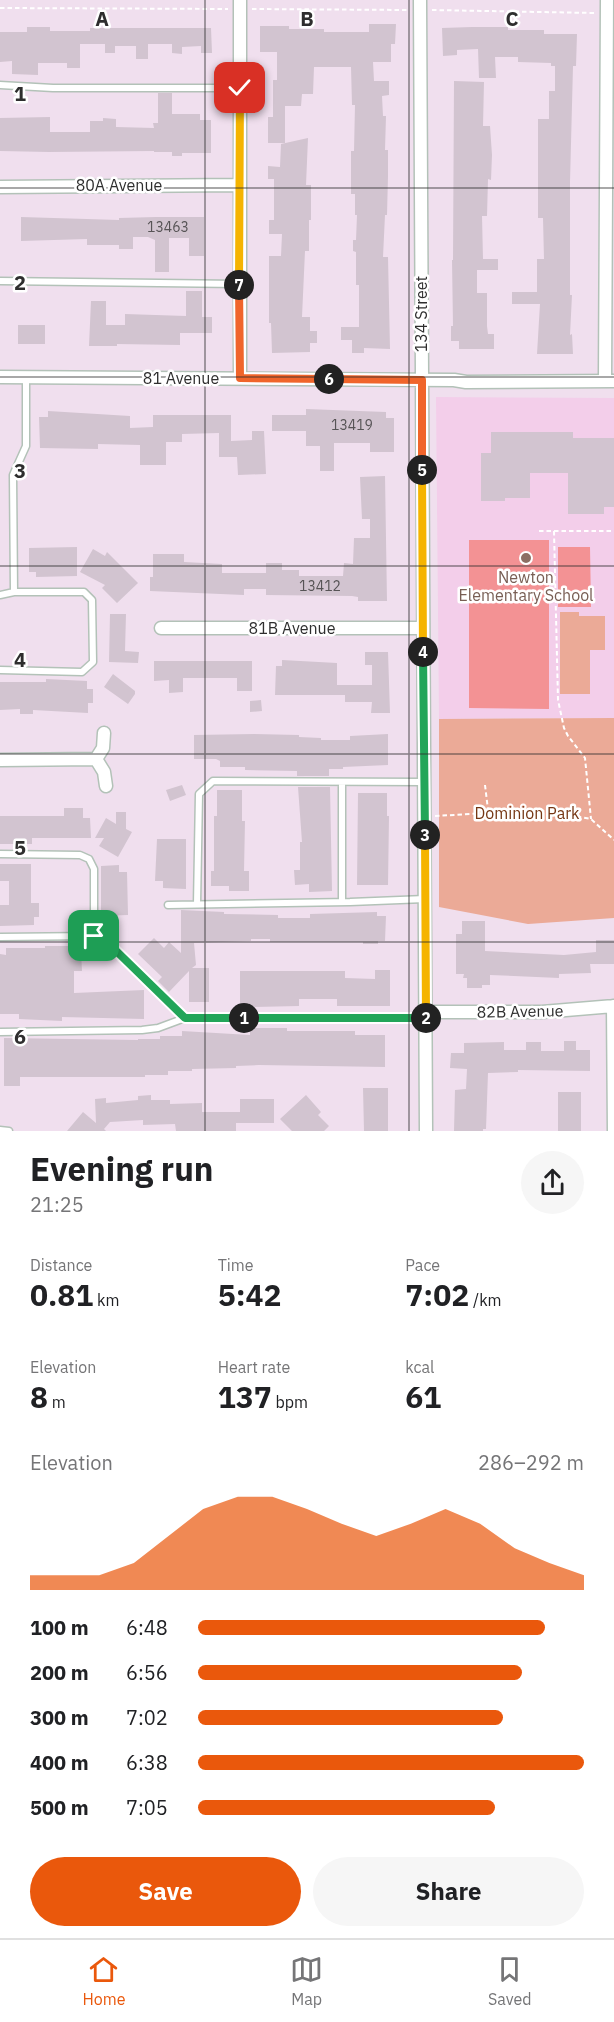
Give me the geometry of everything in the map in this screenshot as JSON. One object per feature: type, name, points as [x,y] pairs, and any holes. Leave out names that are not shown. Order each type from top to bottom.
[{"type":"street","name":"134 Street","points":[[420,0],[426,1131]]},
{"type":"street","points":[[607,0],[611,93],[610,381]]},
{"type":"street","points":[[235,5],[240,88],[240,378]]},
{"type":"street","name":"80A Avenue","points":[[0,187],[239,185]]},
{"type":"street","name":"81 Avenue","points":[[0,377],[454,380],[466,382],[610,381]]},
{"type":"street","name":"81B Avenue","points":[[160,628],[423,628]]},
{"type":"street","points":[[96,759],[103,748],[104,734]]},
{"type":"street","points":[[0,760],[96,759]]},
{"type":"street","points":[[96,759],[104,772],[106,786]]},
{"type":"street","points":[[613,1006],[614,1131]]},
{"type":"street","name":"82B Avenue","points":[[426,1015],[542,1012],[613,1006]]},
{"type":"lane","points":[[0,85],[71,88],[240,88]]},
{"type":"lane","points":[[0,281],[239,284]]},
{"type":"lane","points":[[14,592],[13,476],[26,446],[26,377]]},
{"type":"lane","points":[[0,595],[14,592],[84,592],[92,600],[93,662],[81,672],[0,670]]},
{"type":"lane","points":[[197,904],[200,794],[213,781],[424,782]]},
{"type":"lane","points":[[342,783],[342,903]]},
{"type":"lane","points":[[0,854],[80,855],[89,859],[94,869],[94,936]]},
{"type":"lane","points":[[168,904],[342,903],[425,899]]},
{"type":"lane","points":[[0,938],[94,936],[105,940],[185,1018]]},
{"type":"lane","points":[[0,1032],[142,1030],[158,1028],[185,1018],[426,1015]]},
{"type":"lane","points":[[0,1130],[9,1131]]},
{"type":"path","points":[[0,8],[235,5]]},
{"type":"path","points":[[250,9],[407,10]]},
{"type":"path","points":[[433,10],[592,13]]},
{"type":"path","points":[[539,531],[614,531]]},
{"type":"path","points":[[554,531],[558,700],[564,728],[585,758],[591,819]]},
{"type":"path","points":[[485,785],[489,818]]},
{"type":"path","points":[[433,816],[539,810],[591,819],[614,840]]},
{"type":"shaded area","name":"Newton Elementary School","points":[[436,397],[614,398],[614,718],[439,719]]},
{"type":"shaded area","points":[[469,540],[549,540],[549,709],[469,708]]},
{"type":"shaded area","points":[[558,547],[590,547],[591,607],[558,607]]},
{"type":"green space","points":[[560,612],[579,612],[579,616],[605,616],[605,650],[590,650],[590,694],[560,694]]},
{"type":"green space","name":"Dominion Park","points":[[614,718],[614,918],[528,924],[439,907],[439,719]]},
{"type":"building","points":[[369,24],[396,24],[395,44],[391,44],[391,62],[373,62],[374,81],[389,81],[389,95],[382,96],[383,116],[386,116],[385,150],[388,150],[387,215],[385,215],[383,257],[388,257],[390,349],[364,348],[364,353],[352,353],[352,340],[341,340],[341,327],[359,327],[359,285],[356,285],[356,252],[353,251],[357,215],[355,215],[355,194],[351,194],[351,151],[354,151],[355,105],[352,105],[351,67],[314,67],[313,94],[302,94],[301,106],[285,106],[285,143],[268,143],[268,117],[273,117],[273,80],[277,80],[277,52],[260,52],[260,26],[324,29],[324,32],[369,32]]},
{"type":"building","points":[[27,27],[50,27],[50,31],[90,31],[90,28],[211,28],[212,53],[201,53],[201,46],[182,47],[182,54],[172,53],[172,44],[148,44],[148,59],[136,59],[136,46],[115,46],[115,53],[105,53],[105,44],[80,44],[80,68],[67,68],[67,63],[38,63],[38,75],[12,74],[12,61],[0,62],[0,32],[27,32]]},
{"type":"building","points":[[508,27],[508,30],[544,30],[544,34],[577,34],[576,66],[573,66],[570,182],[570,295],[572,295],[570,335],[572,334],[573,354],[537,354],[540,304],[512,304],[512,292],[537,292],[537,259],[544,259],[543,218],[538,218],[538,119],[549,119],[549,91],[555,91],[555,66],[551,66],[551,63],[518,62],[518,57],[495,57],[496,78],[479,78],[478,49],[457,50],[457,55],[443,56],[442,28]]},
{"type":"building","points":[[454,81],[484,82],[483,126],[490,126],[492,155],[491,180],[488,179],[487,216],[482,216],[483,259],[498,259],[498,270],[477,270],[477,293],[487,293],[488,334],[494,334],[494,349],[459,349],[459,341],[451,341],[451,326],[453,326]]},
{"type":"building","points":[[158,93],[172,93],[172,114],[200,114],[200,120],[211,120],[211,153],[182,153],[182,156],[172,156],[172,152],[154,151],[0,151],[0,118],[50,117],[50,132],[90,132],[90,121],[103,121],[103,118],[116,119],[116,127],[154,128],[153,123],[158,123]]},
{"type":"building","points":[[308,138],[306,185],[311,185],[311,220],[309,220],[309,251],[305,251],[302,317],[310,317],[310,331],[317,331],[317,343],[310,343],[310,352],[272,353],[271,323],[269,323],[269,256],[281,256],[282,234],[269,234],[269,220],[274,220],[274,179],[268,179],[268,166],[280,167],[281,144]]},
{"type":"building","points":[[21,217],[119,220],[119,218],[204,217],[204,256],[189,256],[189,238],[169,238],[169,272],[155,272],[155,240],[148,237],[133,237],[133,249],[119,249],[119,245],[87,245],[87,239],[21,241]]},
{"type":"building","points":[[186,291],[202,291],[202,317],[212,317],[212,333],[180,333],[180,345],[89,346],[91,301],[106,301],[106,325],[125,325],[125,314],[186,316]]},
{"type":"building","points":[[18,325],[45,325],[45,344],[18,344]]},
{"type":"building","points":[[306,409],[386,412],[386,418],[394,418],[394,452],[370,452],[370,443],[334,443],[334,471],[320,471],[320,446],[306,446],[306,431],[272,431],[272,415],[306,415]]},
{"type":"building","points":[[48,411],[130,416],[130,428],[153,427],[153,415],[231,415],[231,441],[252,440],[252,431],[264,431],[266,474],[238,475],[237,457],[219,457],[219,433],[182,434],[182,442],[166,442],[166,465],[140,465],[140,445],[98,444],[98,449],[40,448],[39,417],[48,417]]},
{"type":"building","points":[[491,432],[573,432],[573,438],[614,438],[614,507],[604,507],[604,514],[568,514],[568,473],[530,473],[530,498],[481,501],[481,453],[491,453]]},
{"type":"building","points":[[385,476],[387,601],[358,601],[358,597],[352,596],[266,595],[266,589],[244,589],[244,595],[150,591],[150,577],[153,577],[153,554],[184,554],[184,562],[222,564],[222,573],[266,573],[266,563],[282,563],[282,570],[299,570],[299,576],[343,576],[344,563],[353,564],[354,538],[370,538],[370,519],[362,519],[360,477]]},
{"type":"building","points":[[77,547],[77,576],[36,577],[36,572],[29,572],[29,548]]},
{"type":"building","points":[[93,549],[105,556],[107,552],[138,583],[117,603],[102,588],[105,585],[80,572]]},
{"type":"building","points":[[110,614],[126,614],[125,651],[139,652],[138,663],[109,662]]},
{"type":"building","points":[[365,652],[388,652],[390,713],[371,713],[372,702],[345,702],[345,695],[275,695],[276,666],[282,666],[282,660],[337,663],[337,685],[372,685],[372,665],[365,665]]},
{"type":"building","points":[[154,661],[252,661],[252,691],[237,691],[237,678],[183,678],[183,692],[169,693],[169,680],[154,681]]},
{"type":"building","points":[[113,674],[135,691],[128,704],[104,687]]},
{"type":"building","points":[[46,679],[87,681],[87,689],[93,689],[93,703],[88,703],[88,713],[33,710],[33,714],[20,714],[20,709],[0,710],[0,682],[46,682]]},
{"type":"building","points":[[261,700],[262,711],[250,712],[250,701]]},
{"type":"building","points":[[388,734],[388,765],[329,769],[329,776],[297,776],[297,771],[245,770],[245,767],[220,767],[220,761],[216,759],[194,759],[194,735],[299,735],[299,737],[321,738],[321,740],[350,740],[350,736]]},
{"type":"building","points":[[182,785],[186,795],[170,801],[166,790]]},
{"type":"building","points":[[298,787],[330,787],[332,891],[309,892],[309,884],[295,885],[294,870],[300,870],[300,842],[302,842]]},
{"type":"building","points":[[217,790],[242,790],[242,821],[245,821],[244,871],[249,871],[249,891],[229,891],[229,886],[211,886],[211,871],[214,871],[214,816],[217,816]]},
{"type":"building","points":[[358,793],[387,793],[388,885],[357,885]]},
{"type":"building","points":[[64,808],[83,808],[83,818],[90,818],[91,838],[32,838],[32,844],[0,844],[0,816],[64,816]]},
{"type":"building","points":[[116,812],[126,812],[126,829],[132,832],[118,857],[99,846],[104,838],[95,838],[106,818],[116,824]]},
{"type":"building","points":[[157,839],[186,839],[186,889],[163,888],[163,881],[155,881]]},
{"type":"building","points":[[0,864],[31,864],[31,903],[39,903],[39,917],[34,917],[34,925],[0,926],[0,905],[9,905],[9,881],[0,881]]},
{"type":"building","points":[[119,865],[119,872],[127,872],[128,915],[101,916],[101,866]]},
{"type":"building","points":[[181,910],[278,915],[278,918],[310,918],[310,914],[377,912],[377,916],[386,916],[385,941],[378,941],[378,944],[363,944],[363,942],[270,942],[270,939],[251,939],[251,941],[194,943],[196,965],[192,968],[209,968],[209,1002],[189,1002],[189,971],[169,992],[158,981],[162,977],[138,954],[154,938],[164,948],[169,942],[181,953]]},
{"type":"building","points":[[462,921],[485,921],[485,951],[564,955],[596,952],[596,940],[614,940],[614,964],[590,964],[591,973],[559,974],[559,978],[490,975],[490,985],[482,985],[482,988],[467,988],[467,978],[463,978],[464,974],[456,974],[456,934],[462,934]]},
{"type":"building","points":[[45,946],[74,946],[74,952],[81,952],[82,971],[74,971],[74,993],[144,990],[144,1019],[62,1017],[62,1021],[19,1019],[19,1014],[0,1014],[0,954],[6,955],[6,948],[45,948]]},
{"type":"building","points":[[375,970],[390,970],[390,1006],[337,1006],[337,999],[299,999],[299,1006],[249,1007],[249,1003],[240,1003],[240,971],[345,971],[345,978],[375,979]]},
{"type":"building","points":[[250,1028],[287,1028],[287,1031],[355,1031],[355,1035],[385,1035],[385,1067],[236,1066],[236,1068],[168,1071],[168,1075],[145,1075],[145,1077],[20,1077],[20,1086],[4,1086],[4,1038],[138,1040],[160,1039],[160,1036],[182,1036],[182,1031],[250,1035]]},
{"type":"building","points":[[564,1041],[576,1041],[576,1050],[590,1050],[590,1071],[518,1070],[518,1072],[488,1073],[486,1129],[483,1131],[454,1131],[455,1090],[466,1089],[467,1069],[450,1068],[451,1053],[464,1053],[464,1043],[504,1042],[504,1050],[526,1050],[526,1042],[541,1042],[541,1051],[564,1051]]},
{"type":"building","points":[[363,1088],[388,1088],[388,1131],[364,1131]]},
{"type":"building","points":[[558,1092],[581,1092],[581,1131],[558,1131]]},
{"type":"building","points":[[151,1095],[151,1100],[170,1100],[170,1104],[202,1103],[202,1112],[240,1112],[240,1099],[274,1099],[274,1123],[236,1123],[236,1131],[176,1131],[175,1124],[143,1125],[143,1120],[110,1122],[104,1129],[106,1131],[67,1131],[83,1112],[96,1123],[95,1099],[106,1098],[106,1103],[138,1100],[138,1096]]},
{"type":"building","points":[[306,1095],[321,1112],[318,1115],[329,1126],[324,1131],[292,1131],[280,1119]]},
{"type":"place","name":"Newton Elementary School","points":[[526,558]]},
{"type":"route","points":[[94,936],[105,940],[185,1018],[426,1018],[422,380],[240,378],[240,88]]}]
